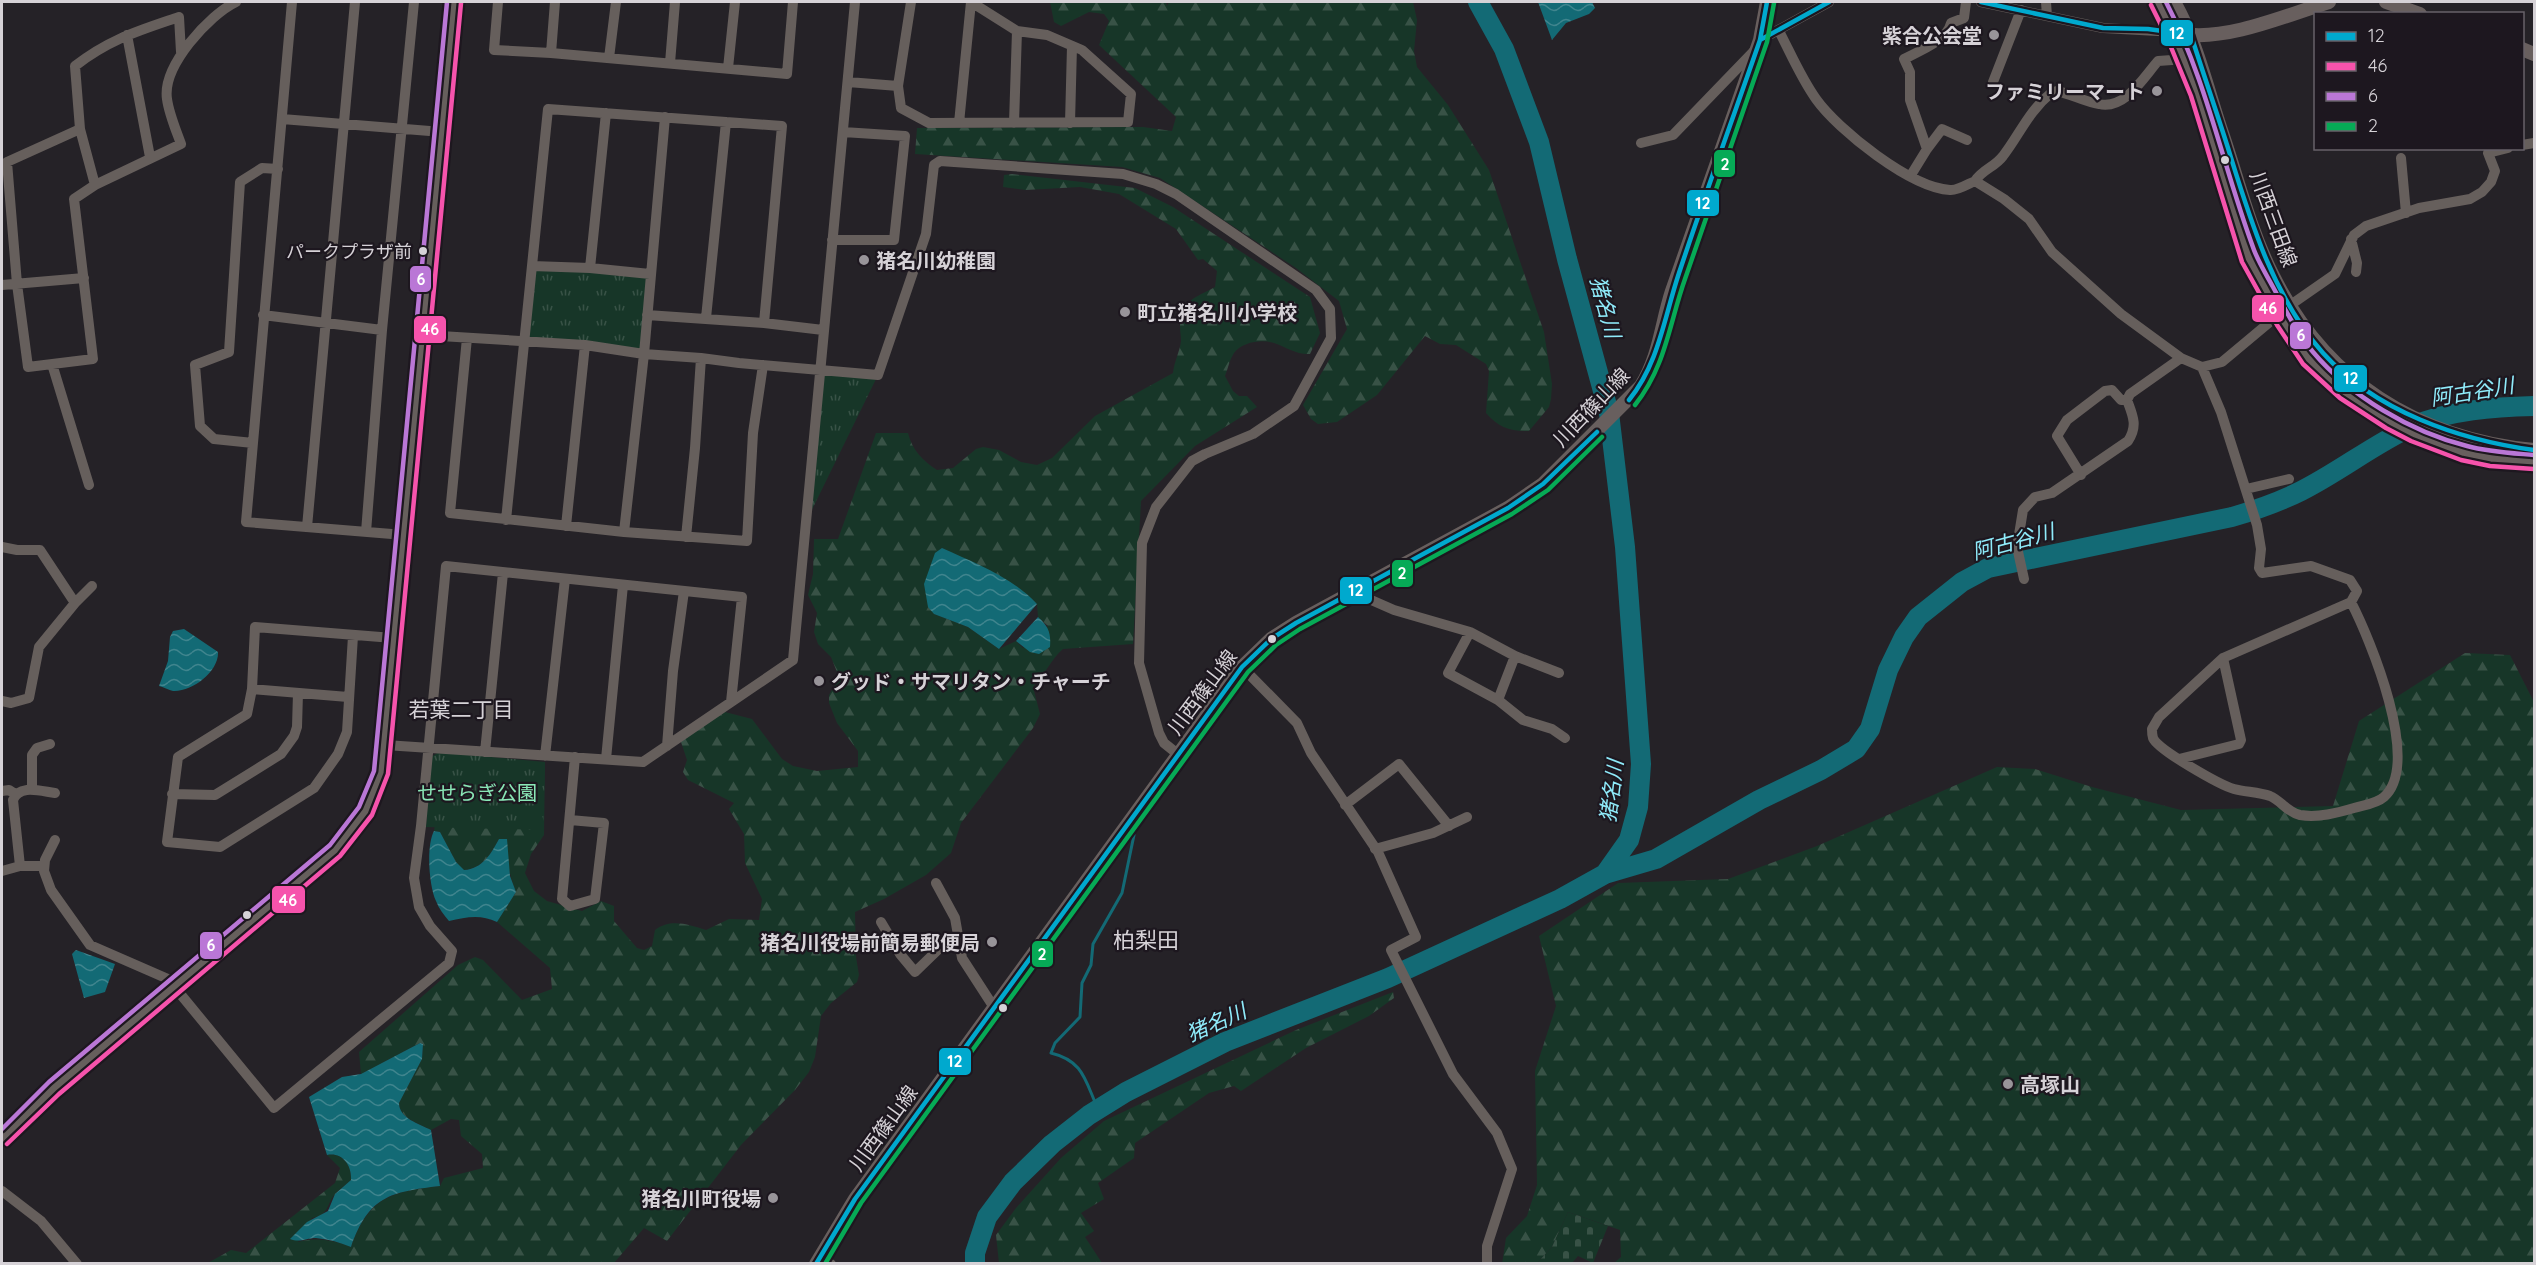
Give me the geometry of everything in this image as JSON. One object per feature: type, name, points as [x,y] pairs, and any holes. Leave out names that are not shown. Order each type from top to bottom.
[{"type":"main road","name":"川西篠山線","points":[[822,1262],[855,1199],[1242,667],[1271,639],[1508,508],[1544,484],[1641,386],[1655,359],[1670,299],[1759,44],[1767,2]]},
{"type":"main road","name":"川西三田線","points":[[2158,2],[2175,32],[2186,59],[2248,256],[2284,310],[2346,374],[2402,411],[2455,435],[2505,447],[2535,450]]},
{"type":"main road","name":"川西三田線","points":[[2174,2],[2191,35],[2258,244],[2284,310],[2309,359],[2336,384],[2385,419],[2425,439],[2484,458],[2535,462]]},
{"type":"main road","points":[[2175,32],[2191,35],[2214,34],[2279,20],[2329,2]]},
{"type":"main road","points":[[2386,2],[2414,12]]},
{"type":"street","points":[[80,129],[7,162],[17,284],[28,367],[93,359],[74,199],[95,185],[181,144],[166,98],[172,72],[181,52],[225,7],[236,2]]},
{"type":"street","points":[[292,2],[246,522],[404,535]]},
{"type":"street","points":[[307,527],[355,2]]},
{"type":"street","points":[[366,532],[382,330],[414,2]]},
{"type":"street","points":[[2,1139],[54,1088],[335,850],[347,838],[366,811],[372,796],[381,773],[385,745],[393,638],[424,335],[454,2]]},
{"type":"street","points":[[498,2],[494,50],[787,74],[793,2]]},
{"type":"street","points":[[551,53],[555,2]]},
{"type":"street","points":[[609,58],[616,2]]},
{"type":"street","points":[[670,63],[675,2]]},
{"type":"street","points":[[728,68],[735,2]]},
{"type":"street","points":[[385,745],[643,762],[793,660],[855,2]]},
{"type":"street","points":[[911,2],[898,86],[901,108],[929,123],[959,123],[1070,123],[1128,122],[1131,94],[1082,50],[1047,35],[1017,31],[971,2],[959,123]]},
{"type":"street","points":[[1641,143],[1673,135],[1759,44],[1828,2]]},
{"type":"street","points":[[1927,149],[1910,100],[1910,72],[1904,59],[1938,41],[1950,30],[1952,23],[1964,18],[1966,2]]},
{"type":"street","points":[[1981,2],[2103,28],[2175,32]]},
{"type":"street","points":[[2046,2],[2047,16]]},
{"type":"street","points":[[1993,82],[2021,10]]},
{"type":"street","points":[[95,185],[80,129],[75,66],[99,48],[127,35],[179,17],[181,52]]},
{"type":"street","points":[[1014,123],[1017,31]]},
{"type":"street","points":[[1779,31],[1804,81],[1818,102],[1848,134],[1884,162],[1927,184],[1952,191],[1976,181],[1981,172],[2002,159],[2025,120],[2051,93],[2064,93],[2100,105],[2110,105],[2121,100],[2135,88],[2158,61],[2186,59]]},
{"type":"street","points":[[127,35],[150,157]]},
{"type":"street","points":[[1070,123],[1072,46]]},
{"type":"street","points":[[848,82],[898,86]]},
{"type":"street","points":[[507,520],[548,109],[782,126],[764,322]]},
{"type":"street","points":[[590,268],[606,113]]},
{"type":"street","points":[[624,532],[644,354],[665,117]]},
{"type":"street","points":[[282,119],[442,132]]},
{"type":"street","points":[[706,318],[726,122]]},
{"type":"street","points":[[1911,176],[1942,129],[1967,140]]},
{"type":"street","points":[[832,240],[894,240],[905,136],[843,132]]},
{"type":"street","points":[[1976,181],[2029,219],[2052,252],[2121,314],[2181,358],[2202,367],[2222,362],[2284,310],[2335,274],[2351,239],[2366,226],[2441,203],[2470,199],[2482,192],[2491,182],[2494,171],[2488,153],[2500,150]]},
{"type":"street","points":[[2401,158],[2406,213]]},
{"type":"street","points":[[424,335],[585,345],[644,354],[701,357],[878,375],[926,234],[934,165],[940,161],[1123,174],[1141,178],[1176,194],[1316,290],[1329,309],[1331,338],[1294,406],[1260,431],[1192,461],[1156,507],[1142,543],[1139,663],[1159,733],[1164,743],[1179,755]]},
{"type":"street","points":[[253,443],[214,439],[200,426],[195,365],[229,352],[240,182],[262,168],[278,169]]},
{"type":"street","points":[[2351,239],[2357,263],[2356,272]]},
{"type":"street","points":[[532,266],[590,268],[650,274]]},
{"type":"street","points":[[2,285],[84,278]]},
{"type":"street","points":[[263,315],[382,330]]},
{"type":"street","points":[[647,315],[764,322],[823,330]]},
{"type":"street","points":[[467,338],[450,513],[624,532],[747,542],[753,433],[763,365]]},
{"type":"street","points":[[566,526],[585,345]]},
{"type":"street","points":[[686,537],[701,357]]},
{"type":"street","points":[[2024,579],[2017,547],[2023,510],[2035,497],[2052,493],[2128,441],[2134,433],[2135,425],[2127,400],[2130,394],[2181,358]]},
{"type":"street","points":[[52,364],[89,485]]},
{"type":"street","points":[[2202,367],[2221,412],[2257,525],[2261,549],[2259,568],[2262,573],[2312,566],[2331,571],[2350,580],[2357,591],[2351,602],[2223,658],[2159,717],[2152,729],[2153,739],[2179,759],[2232,788],[2269,796],[2287,810],[2301,815],[2331,815],[2376,802],[2386,795],[2397,767],[2399,751],[2379,666],[2351,602]]},
{"type":"street","points":[[2081,475],[2057,436],[2067,420],[2105,391],[2112,390],[2121,400],[2127,400]]},
{"type":"street","points":[[2247,493],[2289,479]]},
{"type":"street","points":[[2,547],[17,550],[40,550],[75,603]]},
{"type":"street","points":[[55,840],[44,871],[51,890],[90,945],[168,980],[274,1108],[449,963],[452,951],[430,926],[419,907],[414,878],[446,566],[742,597],[731,702]]},
{"type":"street","points":[[485,752],[503,573]]},
{"type":"street","points":[[545,756],[565,579]]},
{"type":"street","points":[[606,759],[623,585]]},
{"type":"street","points":[[2,701],[10,703],[28,698],[39,647],[92,586]]},
{"type":"street","points":[[667,746],[672,671],[684,591]]},
{"type":"street","points":[[1353,592],[1394,610],[1470,633],[1515,656],[1559,673]]},
{"type":"street","points":[[353,636],[347,732],[338,754],[314,788],[220,847],[167,842],[177,758],[247,714],[252,689],[255,627],[393,638]]},
{"type":"street","points":[[1470,633],[1448,673],[1498,700],[1523,720],[1552,729],[1565,738]]},
{"type":"street","points":[[1498,700],[1515,656]]},
{"type":"street","points":[[2179,759],[2239,744],[2241,740],[2223,658]]},
{"type":"street","points":[[1242,667],[1297,723],[1311,753],[1376,849],[1416,937],[1390,950],[1453,1074],[1497,1133],[1512,1169],[1487,1246],[1487,1263]]},
{"type":"street","points":[[252,689],[348,697]]},
{"type":"street","points":[[172,794],[215,795],[281,754],[294,736],[297,727],[298,693]]},
{"type":"street","points":[[32,790],[32,755],[37,748],[50,744]]},
{"type":"street","points":[[570,820],[604,823],[596,899],[570,906],[562,899],[575,758]]},
{"type":"street","points":[[1345,805],[1399,764],[1449,825]]},
{"type":"street","points":[[2,791],[9,790],[15,794]]},
{"type":"street","points":[[20,866],[12,800],[19,791],[55,793]]},
{"type":"street","points":[[1376,849],[1433,833],[1467,817]]},
{"type":"street","points":[[2,870],[20,866],[44,866]]},
{"type":"street","points":[[936,884],[955,918],[962,957],[995,1009]]},
{"type":"street","points":[[881,922],[900,954],[915,972],[946,942],[958,939]]},
{"type":"street","points":[[2,1191],[41,1221],[77,1263]]},
{"type":"green space","points":[[1050,2],[1166,2],[1167,6],[1169,2],[1413,2],[1417,20],[1414,51],[1417,67],[1448,105],[1489,170],[1544,332],[1552,384],[1551,399],[1549,407],[1529,431],[1505,428],[1486,413],[1489,371],[1486,364],[1456,345],[1440,344],[1425,336],[1377,395],[1337,422],[1318,424],[1311,419],[1303,405],[1347,329],[1339,301],[1296,268],[1160,178],[1122,167],[915,154],[917,128],[1143,127],[1172,131],[1176,117],[1099,45],[1109,21],[1104,14],[1089,12],[1061,26],[1054,22]]},
{"type":"green space","points":[[1004,175],[1135,188],[1173,207],[1310,297],[1320,333],[1310,354],[1264,341],[1253,342],[1238,349],[1231,358],[1225,376],[1233,391],[1239,396],[1247,396],[1257,407],[1195,446],[1141,501],[1133,644],[1063,649],[1033,687],[1040,714],[1033,728],[961,823],[951,853],[926,875],[884,899],[855,912],[856,957],[859,975],[857,982],[831,1003],[821,1016],[815,1057],[809,1072],[795,1090],[741,1145],[667,1241],[644,1228],[614,1263],[206,1264],[231,1250],[246,1253],[335,1183],[340,1168],[327,1155],[337,1156],[345,1161],[350,1169],[351,1180],[335,1194],[322,1215],[312,1218],[298,1242],[325,1240],[351,1247],[365,1217],[384,1200],[408,1191],[440,1186],[444,1178],[483,1168],[482,1154],[461,1136],[459,1120],[451,1119],[431,1130],[402,1113],[399,1103],[422,1059],[423,1044],[420,1043],[361,1074],[359,1052],[458,965],[475,957],[483,960],[522,1000],[552,989],[550,968],[497,922],[516,892],[499,839],[481,864],[463,870],[456,862],[440,832],[434,831],[437,814],[545,762],[544,835],[531,854],[525,873],[534,891],[547,901],[582,911],[601,901],[614,906],[614,921],[637,948],[644,950],[652,946],[655,930],[667,924],[674,923],[706,930],[729,919],[759,920],[762,899],[745,863],[744,834],[729,809],[734,803],[688,780],[683,772],[687,760],[680,739],[725,712],[752,719],[782,759],[793,766],[817,771],[858,767],[858,751],[837,723],[829,703],[829,695],[837,681],[837,672],[831,657],[818,644],[814,632],[817,613],[808,595],[813,574],[814,539],[838,539],[876,433],[908,433],[919,455],[937,470],[953,468],[976,449],[983,447],[999,450],[1021,462],[1037,465],[1052,458],[1095,416],[1173,373],[1181,341],[1180,326],[1183,310],[1195,297],[1215,287],[1217,271],[1203,259],[1198,260],[1176,229],[1119,194],[1080,187],[1026,190],[1003,187]],"holes":[[[942,548],[1003,578],[1037,604],[1038,617],[1048,626],[1023,648],[1016,641],[999,649],[968,627],[934,614]]]},
{"type":"green space","points":[[532,266],[650,274],[644,354],[524,341]]},
{"type":"green space","points":[[819,370],[878,375],[805,524]]},
{"type":"green space","points":[[2465,653],[2510,655],[2534,702],[2534,1263],[1614,1263],[1621,1257],[1620,1230],[1568,1212],[1552,1247],[1537,1263],[1502,1264],[1506,1238],[1527,1216],[1537,1185],[1535,1071],[1556,1006],[1539,936],[1618,883],[1728,879],[1817,846],[1997,767],[2035,769],[2092,787],[2181,810],[2333,806],[2359,721]]},
{"type":"green space","name":"せせらぎ公園","points":[[439,752],[545,762],[543,830],[426,827],[431,757]]},
{"type":"green space","points":[[1393,992],[1394,998],[1369,1016],[1306,1048],[1241,1091],[1234,1086],[1209,1093],[1135,1143],[1134,1158],[1098,1183],[1104,1199],[1081,1213],[1094,1231],[1085,1237],[1102,1263],[999,1263],[996,1235],[1016,1208],[1061,1158],[1104,1121],[1296,1030]]},
{"type":"green space","points":[[1568,1212],[1608,1226],[1593,1263],[1578,1256],[1572,1263],[1537,1263],[1552,1247]]},
{"type":"water","points":[[1538,2],[1592,2],[1595,8],[1589,14],[1566,23],[1552,40]]},
{"type":"water","points":[[942,548],[1005,578],[1037,604],[999,649],[968,627],[934,614],[928,607],[924,584],[935,553]]},
{"type":"water","points":[[1038,617],[1050,634],[1050,647],[1039,654],[1030,652],[1016,641]]},
{"type":"water","points":[[184,629],[218,652],[217,659],[203,679],[189,688],[173,691],[159,686],[168,661],[170,637],[173,631]]},
{"type":"water","points":[[434,831],[440,832],[456,862],[464,870],[481,864],[499,839],[507,839],[510,876],[516,892],[497,922],[479,917],[449,921],[442,912],[437,904],[430,876],[429,856]]},
{"type":"water","points":[[76,950],[115,964],[105,992],[84,998],[72,954]]},
{"type":"water","points":[[420,1043],[423,1044],[422,1059],[399,1103],[406,1117],[431,1130],[440,1186],[395,1194],[384,1200],[365,1217],[351,1247],[320,1238],[297,1241],[290,1239],[307,1222],[328,1211],[335,1194],[351,1180],[350,1169],[345,1161],[337,1156],[327,1155],[309,1097],[342,1077],[361,1074]]},
{"type":"waterway","name":"猪名川","points":[[975,1264],[975,1253],[987,1217],[1013,1182],[1052,1144],[1089,1115],[1126,1092],[1225,1042],[1388,978],[1560,899],[1605,874],[1629,840],[1638,807],[1641,764],[1625,547],[1609,413],[1567,259],[1539,142],[1504,49],[1478,2]]},
{"type":"waterway","name":"阿古谷川","points":[[1605,874],[1656,859],[1759,800],[1821,770],[1856,749],[1870,729],[1888,670],[1904,637],[1918,617],[1962,582],[1988,568],[2232,517],[2267,506],[2301,491],[2413,426],[2442,416],[2472,410],[2534,406]]},
{"type":"waterway","points":[[1098,1109],[1077,1067],[1070,1061],[1051,1053],[1055,1043],[1080,1017],[1082,983],[1091,965],[1093,944],[1122,893],[1134,835]]},
{"type":"transit line","name":"6","points":[[2,1129],[49,1082],[330,845],[359,807],[374,771],[447,2]]},
{"type":"transit line","name":"12","points":[[1629,400],[1647,371],[1660,340],[1679,273],[1760,40],[1767,2]]},
{"type":"transit line","name":"12","points":[[1760,40],[1829,2]]},
{"type":"transit line","name":"12","points":[[1981,2],[2103,28],[2148,29],[2191,35],[2254,229],[2276,281],[2305,330],[2323,353],[2367,391],[2393,407],[2448,430],[2477,439],[2534,450]]},
{"type":"transit line","name":"6","points":[[2166,2],[2193,62],[2256,255],[2292,321],[2313,352],[2345,383],[2403,422],[2446,440],[2475,448],[2534,455]]},
{"type":"transit line","name":"46","points":[[7,1144],[59,1094],[340,856],[372,815],[388,774],[461,3]]},
{"type":"transit line","name":"2","points":[[1635,405],[1654,375],[1666,344],[1685,279],[1767,42],[1774,3]]},
{"type":"transit line","name":"46","points":[[2151,5],[2191,96],[2242,262],[2277,325],[2303,364],[2340,398],[2386,428],[2411,441],[2461,460],[2490,466],[2534,469]]},
{"type":"transit line","name":"12","points":[[816,1264],[855,1199],[1242,667],[1271,639],[1296,623],[1508,508],[1543,484],[1597,432]]},
{"type":"transit line","name":"2","points":[[825,1264],[861,1203],[1248,672],[1276,645],[1300,629],[1512,514],[1548,490],[1602,437]]},
{"type":"place","name":"紫合公会堂","points":[[1994,35]]},
{"type":"place","name":"ファミリーマート","points":[[2157,91]]},
{"type":"place","name":"パークプラザ前","points":[[423,251]]},
{"type":"place","name":"猪名川幼稚園","points":[[864,260]]},
{"type":"place","name":"町立猪名川小学校","points":[[1125,312]]},
{"type":"place","name":"グッド・サマリタン・チャーチ","points":[[819,681]]},
{"type":"place","name":"猪名川役場前簡易郵便局","points":[[992,942]]},
{"type":"place","name":"高塚山","points":[[2008,1084]]},
{"type":"place","name":"猪名川町役場","points":[[773,1198]]},
{"type":"district","name":"若葉二丁目","points":[[461,709]]},
{"type":"district","name":"柏梨田","points":[[1146,940]]}]
